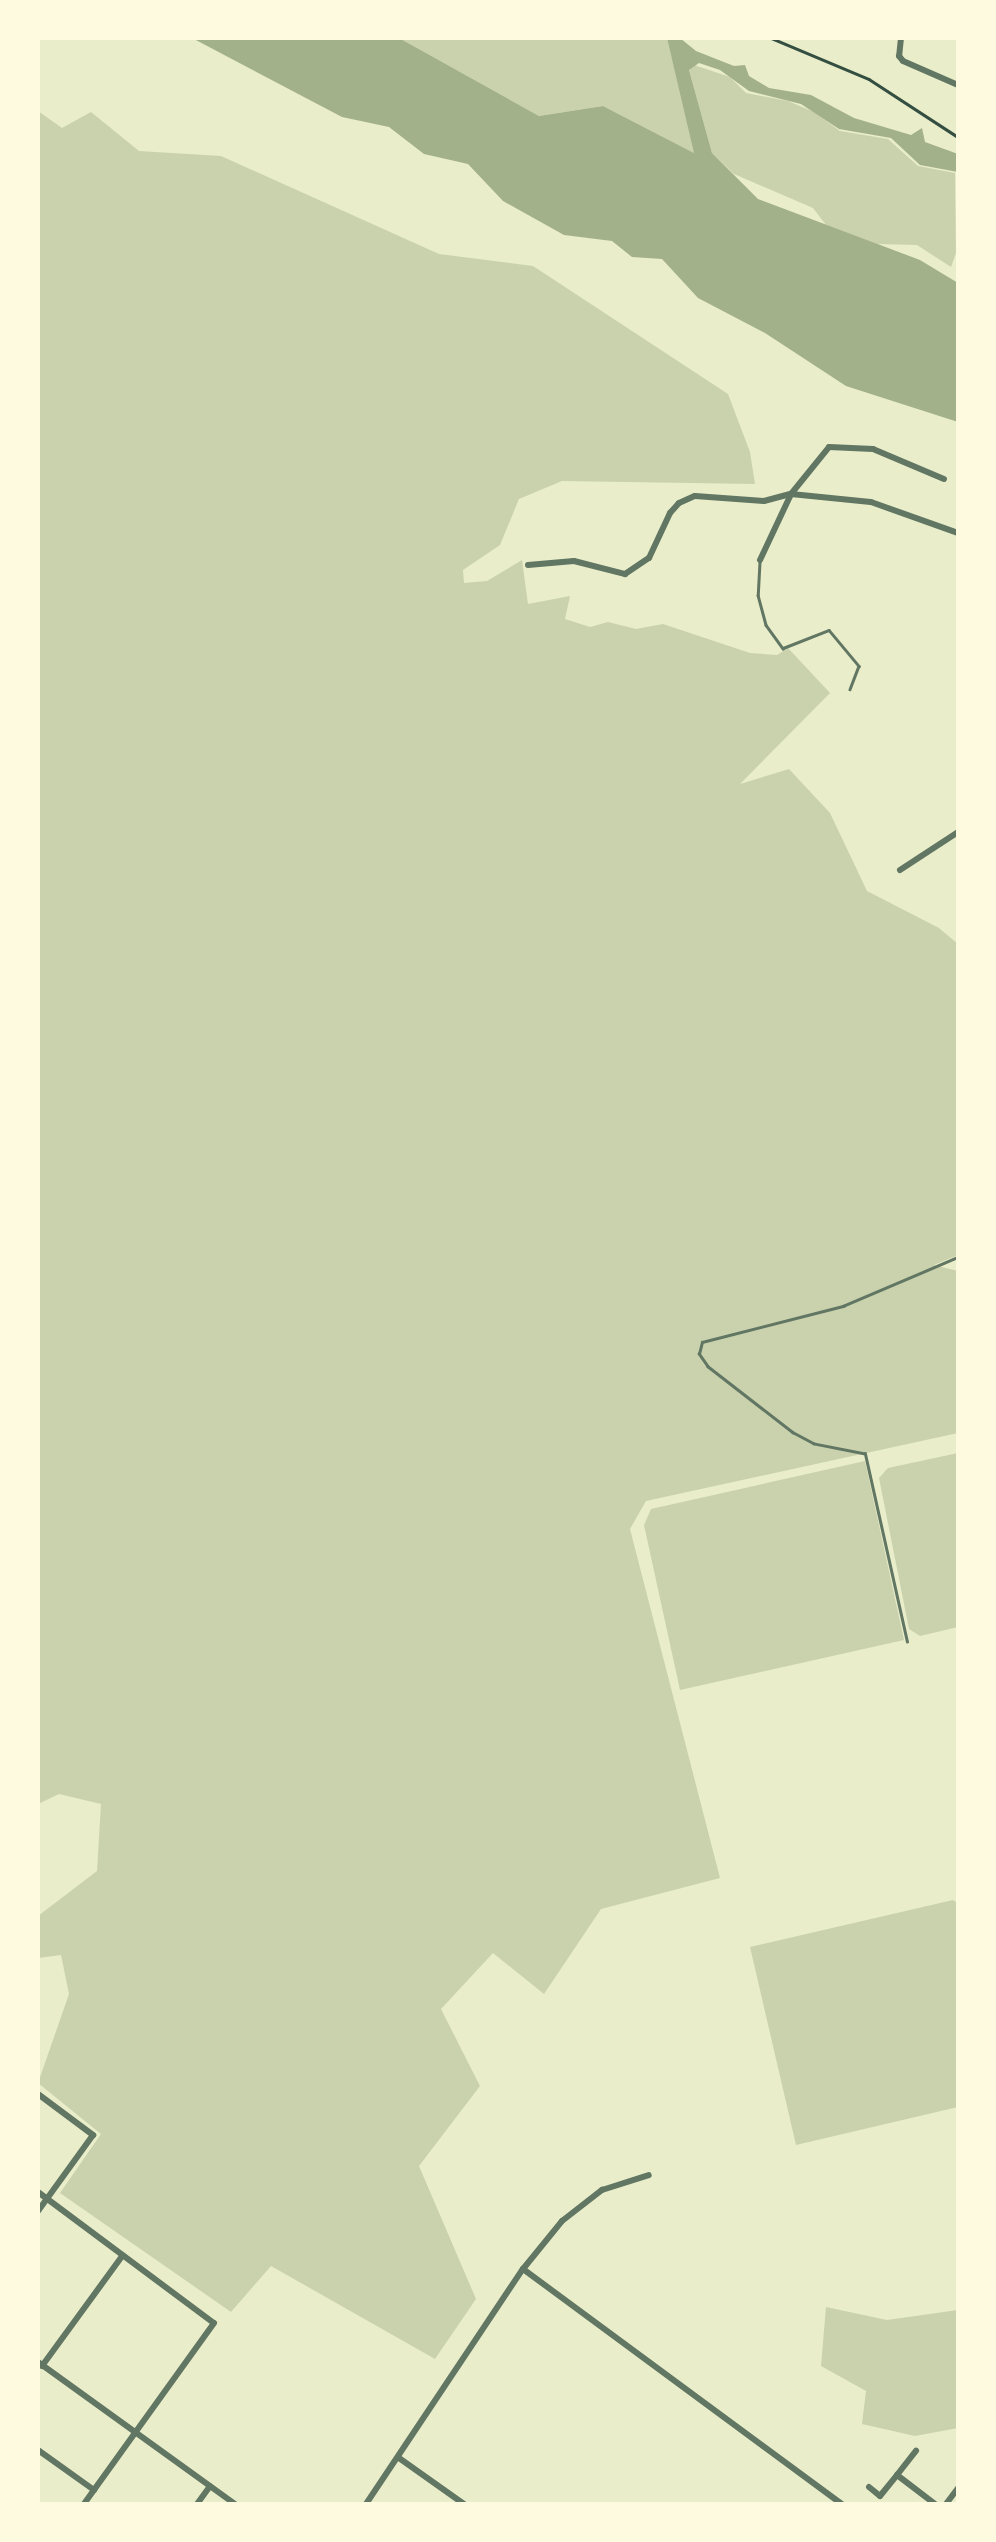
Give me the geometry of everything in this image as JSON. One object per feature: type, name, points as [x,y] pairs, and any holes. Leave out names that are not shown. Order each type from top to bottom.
[{"type":"street","points":[[901,38],[899,56],[903,61],[958,85]]},
{"type":"street","points":[[760,560],[791,494],[829,447],[873,449],[944,480]]},
{"type":"street","points":[[528,566],[574,560],[625,574],[649,558],[670,513],[679,503],[695,496],[764,500],[791,494],[870,502],[958,533]]},
{"type":"street","points":[[900,870],[958,832]]},
{"type":"street","points":[[38,2094],[93,2135],[38,2211]]},
{"type":"street","points":[[366,2504],[523,2269],[568,2214],[602,2190],[650,2175]]},
{"type":"street","points":[[38,2192],[214,2323],[84,2504]]},
{"type":"street","points":[[123,2256],[40,2364],[235,2504]]},
{"type":"street","points":[[523,2269],[842,2504]]},
{"type":"street","points":[[38,2450],[94,2490]]},
{"type":"street","points":[[869,2487],[880,2496],[916,2451]]},
{"type":"street","points":[[398,2458],[451,2501],[464,2504]]},
{"type":"street","points":[[897,2475],[935,2504]]},
{"type":"street","points":[[197,2504],[210,2486]]},
{"type":"street","points":[[946,2504],[958,2488]]},
{"type":"lane","points":[[760,560],[758,596],[766,626],[784,648],[829,630],[859,666],[850,689]]},
{"type":"lane","points":[[907,1642],[865,1454],[814,1444],[793,1433],[708,1367],[699,1354],[702,1342],[843,1306],[958,1257]]},
{"type":"path","points":[[771,38],[869,79],[958,137]]},
{"type":"shaded area","points":[[192,38],[399,38],[539,116],[603,106],[694,153],[667,38],[680,38],[696,51],[734,66],[745,65],[749,76],[769,88],[811,95],[854,118],[911,135],[922,128],[925,142],[958,154],[958,172],[920,165],[891,138],[839,129],[801,104],[749,91],[720,70],[699,63],[689,70],[712,153],[758,199],[920,260],[958,283],[958,422],[846,386],[765,333],[698,298],[662,259],[632,257],[612,241],[564,235],[503,201],[468,164],[424,154],[389,127],[342,117]]},
{"type":"shaded area","points":[[399,38],[667,38],[696,154],[603,106],[539,116]]},
{"type":"shaded area","points":[[694,65],[730,77],[746,93],[788,101],[814,112],[840,131],[888,139],[918,166],[955,173],[956,253],[951,267],[917,245],[877,244],[826,225],[813,208],[734,174],[712,153],[689,70]]},
{"type":"shaded area","points":[[38,111],[62,128],[91,112],[139,151],[221,156],[439,254],[533,266],[728,394],[750,452],[755,484],[562,481],[519,499],[500,545],[463,570],[464,583],[487,581],[522,560],[528,604],[570,596],[565,619],[590,627],[608,622],[636,629],[663,624],[750,653],[777,655],[788,648],[830,693],[740,784],[789,769],[830,813],[867,891],[939,928],[958,944],[958,1255],[934,1265],[958,1271],[958,1433],[646,1501],[630,1529],[720,1878],[601,1909],[544,1994],[493,1953],[441,2009],[480,2086],[419,2166],[476,2299],[435,2359],[271,2266],[231,2312],[60,2193],[101,2134],[38,2083],[69,1994],[61,1955],[38,1958],[38,1916],[97,1871],[101,1804],[59,1794],[38,1804]]},
{"type":"shaded area","points":[[958,1453],[958,1627],[920,1636],[909,1629],[879,1478],[888,1468]]},
{"type":"shaded area","points":[[865,1461],[904,1640],[680,1690],[644,1525],[651,1509]]},
{"type":"shaded area","points":[[953,1900],[958,1903],[958,2107],[796,2145],[750,1947]]},
{"type":"shaded area","points":[[826,2307],[887,2320],[958,2310],[958,2428],[915,2436],[862,2424],[866,2391],[821,2366]]}]
